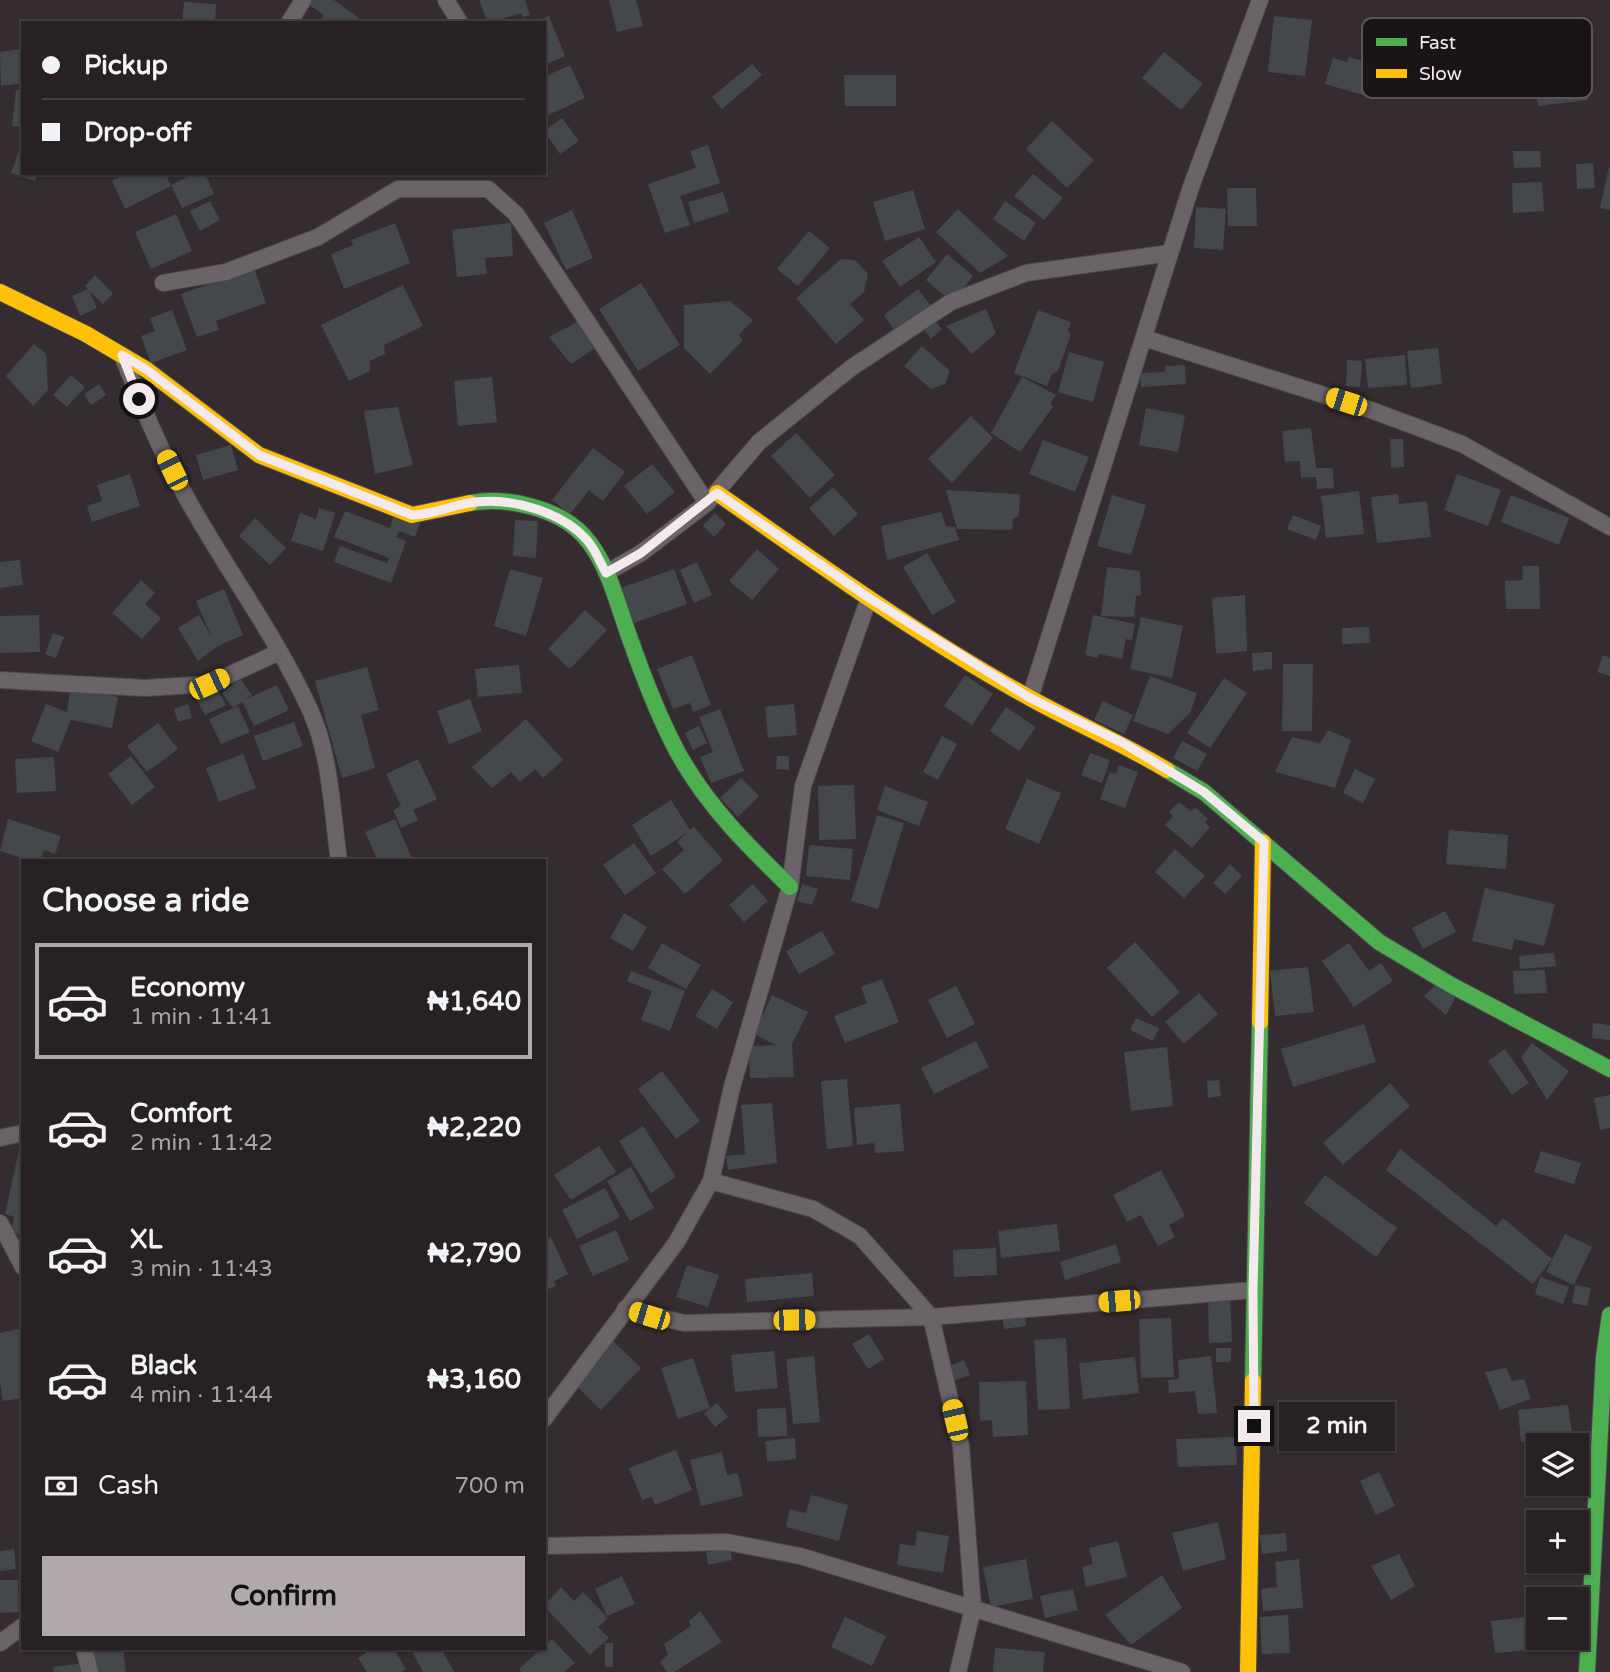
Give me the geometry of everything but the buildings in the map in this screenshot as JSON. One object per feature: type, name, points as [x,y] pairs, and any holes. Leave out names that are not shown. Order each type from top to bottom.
[{"type":"street","points":[[290,21],[303,0]]},
{"type":"street","points":[[446,0],[459,21]]},
{"type":"street","points":[[1030,698],[1191,187],[1260,0]]},
{"type":"street","points":[[163,284],[226,272],[318,237],[398,189],[488,189],[516,214],[712,498],[1030,698],[1123,743],[1204,792],[1379,942],[1451,985],[1610,1069]]},
{"type":"street","points":[[606,573],[641,553],[712,498],[759,442],[851,368],[951,302],[1026,273],[1170,253]]},
{"type":"street","points":[[0,292],[86,334],[147,370],[259,455],[412,515],[434,514],[476,502],[519,504],[565,521],[587,540],[606,573],[655,711],[686,769],[730,830],[790,887]]},
{"type":"street","points":[[1144,338],[1371,410],[1462,444],[1610,527]]},
{"type":"street","points":[[122,355],[148,421],[184,495],[279,652],[311,711],[322,744],[339,859]]},
{"type":"street","points":[[546,1416],[676,1243],[711,1181],[732,1087],[790,887],[803,786],[869,598]]},
{"type":"street","points":[[0,680],[145,688],[209,684],[279,652]]},
{"type":"street","points":[[1248,1672],[1254,1426],[1253,1290],[1264,842]]},
{"type":"street","points":[[0,1138],[21,1133]]},
{"type":"street","points":[[711,1181],[813,1209],[860,1236],[931,1317],[961,1446],[972,1608],[958,1672]]},
{"type":"street","points":[[0,1223],[21,1264]]},
{"type":"street","points":[[625,1309],[684,1323],[931,1317],[1253,1290]]},
{"type":"street","points":[[1587,1672],[1610,1315]]},
{"type":"street","points":[[546,1546],[727,1542],[800,1556],[972,1608],[1154,1668],[1182,1672]]},
{"type":"street","points":[[0,1643],[21,1627]]},
{"type":"street","points":[[84,1650],[90,1672]]},
{"type":"traffic: fast","points":[[470,503],[499,501],[530,506],[560,518],[583,535],[592,546],[611,583],[651,696],[678,753],[715,808],[790,887]]},
{"type":"traffic: fast","points":[[1167,770],[1204,792],[1379,942],[1451,985],[1610,1069]]},
{"type":"traffic: fast","points":[[1253,1381],[1260,1022]]},
{"type":"traffic: fast","points":[[1587,1672],[1604,1357],[1610,1315]]},
{"type":"traffic: slow","points":[[0,292],[86,334],[147,370],[259,455],[412,515],[470,503]]},
{"type":"traffic: slow","points":[[717,493],[949,651],[1030,698],[1167,770]]},
{"type":"traffic: slow","points":[[1260,1022],[1263,842]]},
{"type":"traffic: slow","points":[[1248,1672],[1253,1381]]},
{"type":"route","points":[[139,399],[122,355],[147,370],[259,455],[412,515],[434,514],[476,502],[519,504],[565,521],[587,540],[606,573],[641,553],[708,503],[717,493],[869,598],[1030,698],[1123,743],[1204,792],[1264,842],[1253,1290],[1254,1426]]}]
